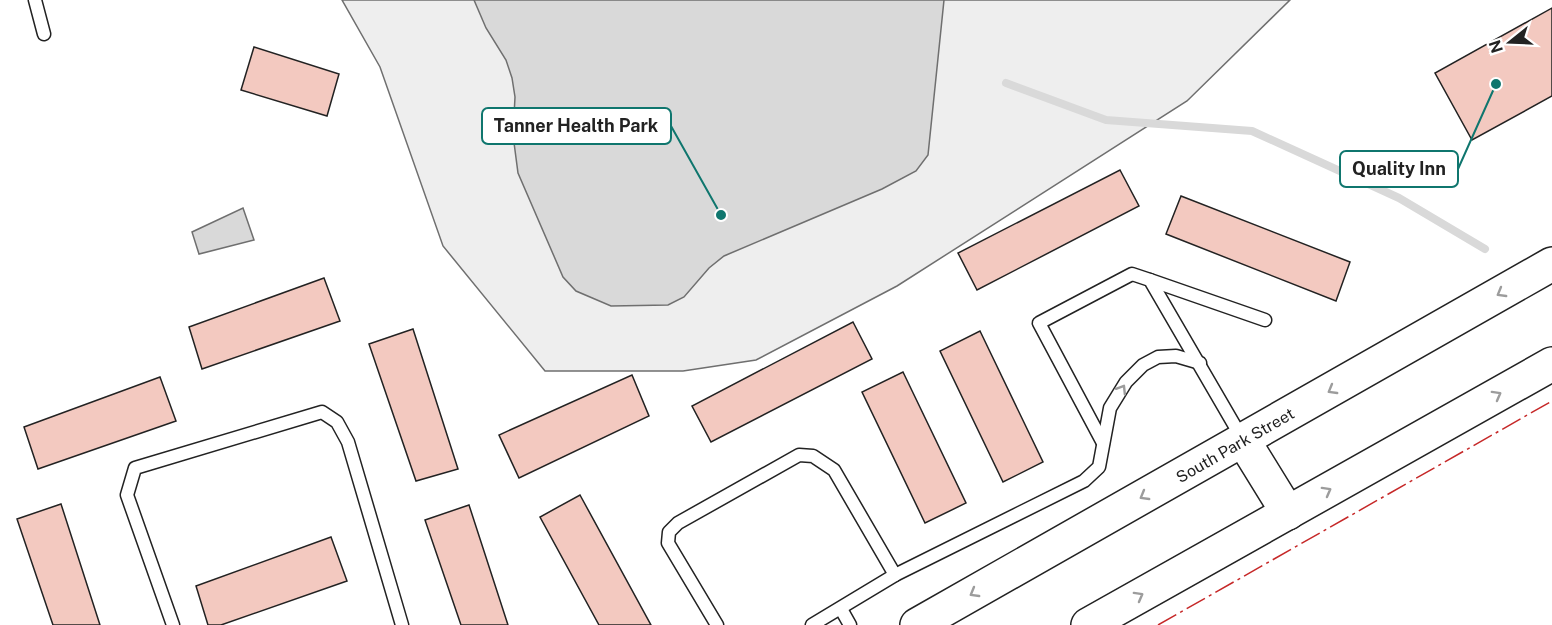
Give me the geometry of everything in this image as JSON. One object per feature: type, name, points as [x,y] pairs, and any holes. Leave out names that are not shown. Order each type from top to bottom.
[{"type":"main road","name":"South Park Street","points":[[917,625],[1552,264]]},
{"type":"main road","points":[[1088,625],[1552,364]]},
{"type":"main road","points":[[1243,440],[1288,513]]},
{"type":"lane","points":[[35,0],[44,34]]},
{"type":"lane","points":[[1104,443],[1078,400],[1039,323],[1132,274],[1266,320]]},
{"type":"lane","points":[[1150,280],[1243,440]]},
{"type":"lane","points":[[812,625],[895,575],[1084,481],[1099,467],[1110,408],[1126,382],[1143,365],[1158,357],[1176,356],[1200,363]]},
{"type":"lane","points":[[173,625],[127,495],[135,468],[322,412],[337,422],[348,442],[402,625]]},
{"type":"lane","points":[[717,625],[668,543],[669,532],[678,523],[800,455],[813,456],[834,470],[895,575]]},
{"type":"lane","points":[[841,609],[850,625]]},
{"type":"shaded area","points":[[342,0],[1290,0],[1187,101],[897,286],[756,360],[683,371],[545,371],[443,246],[380,67]]},
{"type":"shaded area","points":[[474,0],[944,0],[928,155],[916,171],[882,189],[724,256],[709,268],[684,297],[668,305],[611,306],[576,291],[563,277],[518,173],[513,135],[515,97],[512,78],[506,60],[486,28]]},
{"type":"shaded area","points":[[243,208],[254,240],[199,254],[192,232]]},
{"type":"building","points":[[1552,8],[1552,96],[1472,140],[1435,73]]},
{"type":"building","points":[[254,47],[339,74],[327,116],[241,90]]},
{"type":"building","points":[[1120,170],[1139,206],[977,290],[958,253]]},
{"type":"building","points":[[1181,196],[1350,262],[1336,301],[1166,234]]},
{"type":"building","points":[[324,278],[340,321],[202,369],[189,327]]},
{"type":"building","points":[[853,322],[872,359],[711,442],[692,406]]},
{"type":"building","points":[[413,329],[458,469],[416,481],[369,344]]},
{"type":"building","points":[[980,331],[1043,462],[1003,482],[940,351]]},
{"type":"building","points":[[903,372],[966,503],[925,523],[862,392]]},
{"type":"building","points":[[632,375],[649,416],[519,478],[499,435]]},
{"type":"building","points":[[160,377],[176,421],[38,469],[24,427]]},
{"type":"building","points":[[580,495],[651,625],[599,625],[540,517]]},
{"type":"building","points":[[61,504],[100,625],[53,625],[17,519]]},
{"type":"building","points":[[469,505],[508,625],[461,625],[425,520]]},
{"type":"building","points":[[331,537],[347,581],[221,625],[208,625],[196,586]]},
{"type":"waterway","points":[[1006,83],[1106,120],[1252,131],[1399,198],[1485,249]]},
{"type":"power","points":[[1158,625],[1552,401]]},
{"type":"place","name":"Quality Inn","points":[[1496,84]]},
{"type":"place","name":"Tanner Health Park","points":[[721,215]]}]
